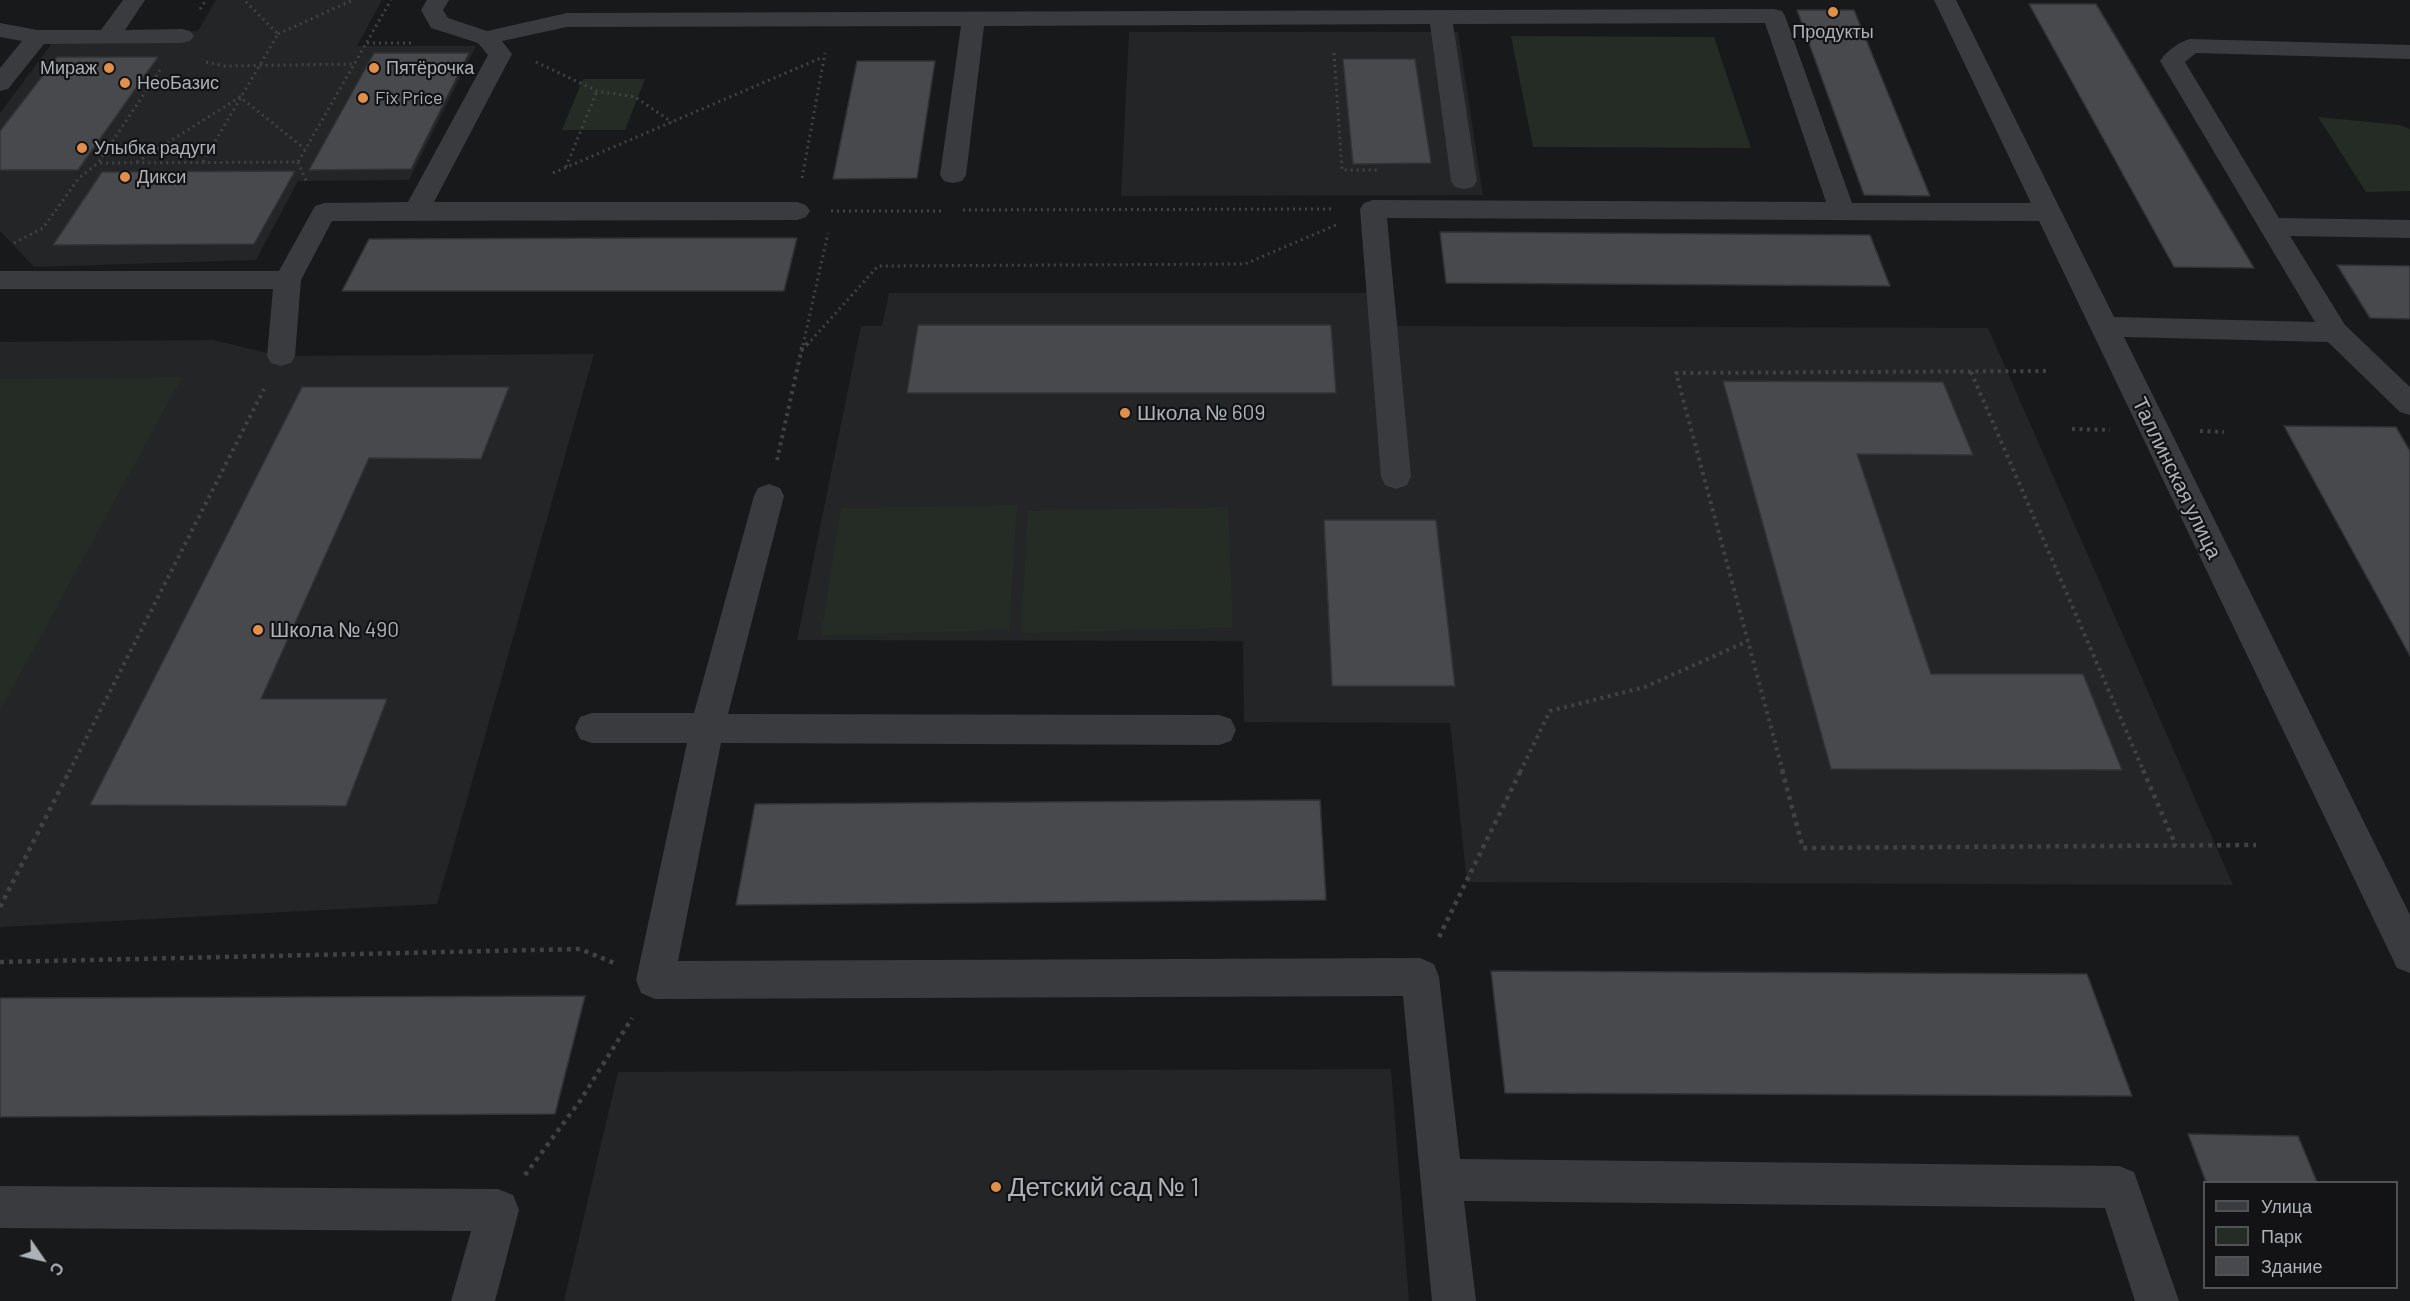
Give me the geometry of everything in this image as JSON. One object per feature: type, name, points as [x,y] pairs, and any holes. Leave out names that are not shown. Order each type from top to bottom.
[{"type":"street","points":[[108,37],[134,0]]},
{"type":"street","points":[[438,0],[432,10],[439,23],[493,46],[567,20],[842,19],[914,9],[973,19],[1371,9],[1440,17],[1774,16],[1842,211]]},
{"type":"street","name":"Таллинская улица","points":[[1945,0],[2104,327],[2398,906],[2410,955]]},
{"type":"street","points":[[1440,17],[1464,181]]},
{"type":"street","points":[[953,175],[973,19]]},
{"type":"street","points":[[0,30],[37,37],[108,37],[176,45]]},
{"type":"street","points":[[0,84],[37,37]]},
{"type":"street","points":[[416,212],[493,46]]},
{"type":"street","points":[[2408,55],[2190,46],[2172,61],[2335,332],[2410,404]]},
{"type":"street","points":[[1396,477],[1373,209],[2048,212]]},
{"type":"street","points":[[281,356],[287,280],[324,212],[796,211]]},
{"type":"street","points":[[2271,227],[2410,229]]},
{"type":"street","points":[[0,280],[287,280]]},
{"type":"street","points":[[2104,327],[2335,332]]},
{"type":"street","points":[[769,496],[707,728],[655,980],[1420,977],[1454,1301]]},
{"type":"street","points":[[592,728],[1219,730]]},
{"type":"street","points":[[1441,1180],[2118,1187],[2157,1301]]},
{"type":"street","points":[[0,1207],[498,1210],[473,1301]]},
{"type":"path","points":[[9,246],[43,228],[79,178],[98,163],[206,0]]},
{"type":"path","points":[[244,0],[278,34]]},
{"type":"path","points":[[203,162],[278,34],[353,0]]},
{"type":"path","points":[[98,163],[298,162],[391,0]]},
{"type":"path","points":[[842,19],[823,57],[796,211],[1373,209]]},
{"type":"path","points":[[176,45],[225,66],[355,64]]},
{"type":"path","points":[[493,46],[537,62],[597,91],[635,97],[672,122]]},
{"type":"path","points":[[1344,53],[1332,53],[1342,170],[1386,170]]},
{"type":"path","points":[[546,177],[823,57]]},
{"type":"path","points":[[566,167],[597,91]]},
{"type":"path","points":[[240,97],[305,149]]},
{"type":"path","points":[[137,163],[240,97]]},
{"type":"path","points":[[801,351],[878,266],[1245,264],[1373,209]]},
{"type":"path","points":[[769,496],[833,211]]},
{"type":"path","points":[[0,907],[281,356]]},
{"type":"path","points":[[2047,371],[1676,373],[1803,848],[2256,845]]},
{"type":"path","points":[[1971,372],[2176,846]]},
{"type":"path","points":[[2072,429],[2118,430]]},
{"type":"path","points":[[2191,431],[2224,432]]},
{"type":"path","points":[[1420,977],[1550,711],[1645,687],[1748,641]]},
{"type":"path","points":[[0,962],[580,949],[655,980],[580,1101],[498,1210]]},
{"type":"shaded area","points":[[216,0],[382,0],[357,46],[476,46],[409,180],[298,181],[256,260],[34,267],[0,231],[0,113],[58,35],[198,31]]},
{"type":"shaded area","points":[[1129,32],[1458,32],[1483,195],[1121,196]]},
{"type":"shaded area","points":[[889,293],[1394,293],[1398,326],[1988,328],[2233,885],[1467,882],[1450,723],[1244,722],[1243,641],[797,640],[861,326],[882,326]]},
{"type":"shaded area","name":"Школа № 490","points":[[213,340],[281,356],[594,354],[437,904],[0,927],[0,342]]},
{"type":"shaded area","name":"Детский сад № 1","points":[[1391,1069],[1409,1301],[564,1301],[618,1072]]},
{"type":"green space","points":[[1511,36],[1714,37],[1751,148],[1533,147]]},
{"type":"green space","points":[[583,79],[645,79],[625,130],[562,130]]},
{"type":"green space","points":[[2318,117],[2400,125],[2410,129],[2410,191],[2366,192]]},
{"type":"green space","points":[[182,377],[0,711],[0,379]]},
{"type":"green space","points":[[1017,505],[1009,630],[821,635],[841,508]]},
{"type":"green space","points":[[1228,507],[1233,628],[1021,633],[1028,511]]},
{"type":"building","points":[[2029,4],[2096,4],[2254,268],[2174,267]]},
{"type":"building","points":[[1797,10],[1854,10],[1930,196],[1864,195]]},
{"type":"building","points":[[374,53],[469,53],[411,169],[309,170]]},
{"type":"building","points":[[57,57],[158,57],[78,170],[0,170],[0,131]]},
{"type":"building","points":[[1343,59],[1415,59],[1431,163],[1353,164]]},
{"type":"building","points":[[857,61],[935,61],[917,178],[833,179]]},
{"type":"building","points":[[295,171],[254,244],[53,245],[102,172]]},
{"type":"building","points":[[1440,232],[1870,235],[1890,286],[1446,283]]},
{"type":"building","points":[[797,238],[784,291],[342,291],[369,239]]},
{"type":"building","points":[[2337,265],[2410,266],[2410,319],[2370,318]]},
{"type":"building","points":[[918,325],[1331,325],[1336,393],[907,393]]},
{"type":"building","points":[[1723,381],[1943,382],[1973,455],[1857,454],[1931,674],[2083,674],[2122,770],[1831,769]]},
{"type":"building","points":[[302,387],[509,387],[481,459],[369,458],[261,699],[387,699],[346,806],[90,805]]},
{"type":"building","points":[[2284,426],[2396,427],[2410,451],[2410,656]]},
{"type":"building","points":[[1324,520],[1436,520],[1455,686],[1332,686]]},
{"type":"building","points":[[1320,800],[1326,900],[736,905],[755,804]]},
{"type":"building","points":[[1491,971],[2087,974],[2132,1096],[1505,1093]]},
{"type":"building","points":[[585,996],[555,1114],[0,1117],[0,998]]},
{"type":"building","points":[[2188,1134],[2298,1136],[2317,1181],[2206,1181]]},
{"type":"place","name":"Продукты","points":[[1833,12]]},
{"type":"place","name":"Мираж","points":[[109,68]]},
{"type":"place","name":"Пятёрочка","points":[[374,68]]},
{"type":"place","name":"НеоБазис","points":[[125,83]]},
{"type":"place","name":"Fix Price","points":[[363,98]]},
{"type":"place","name":"Улыбка радуги","points":[[82,148]]},
{"type":"place","name":"Дикси","points":[[125,177]]},
{"type":"place","name":"Школа № 609","points":[[1125,413]]},
{"type":"place","name":"Школа № 490","points":[[258,630]]},
{"type":"place","name":"Детский сад № 1","points":[[996,1187]]}]
